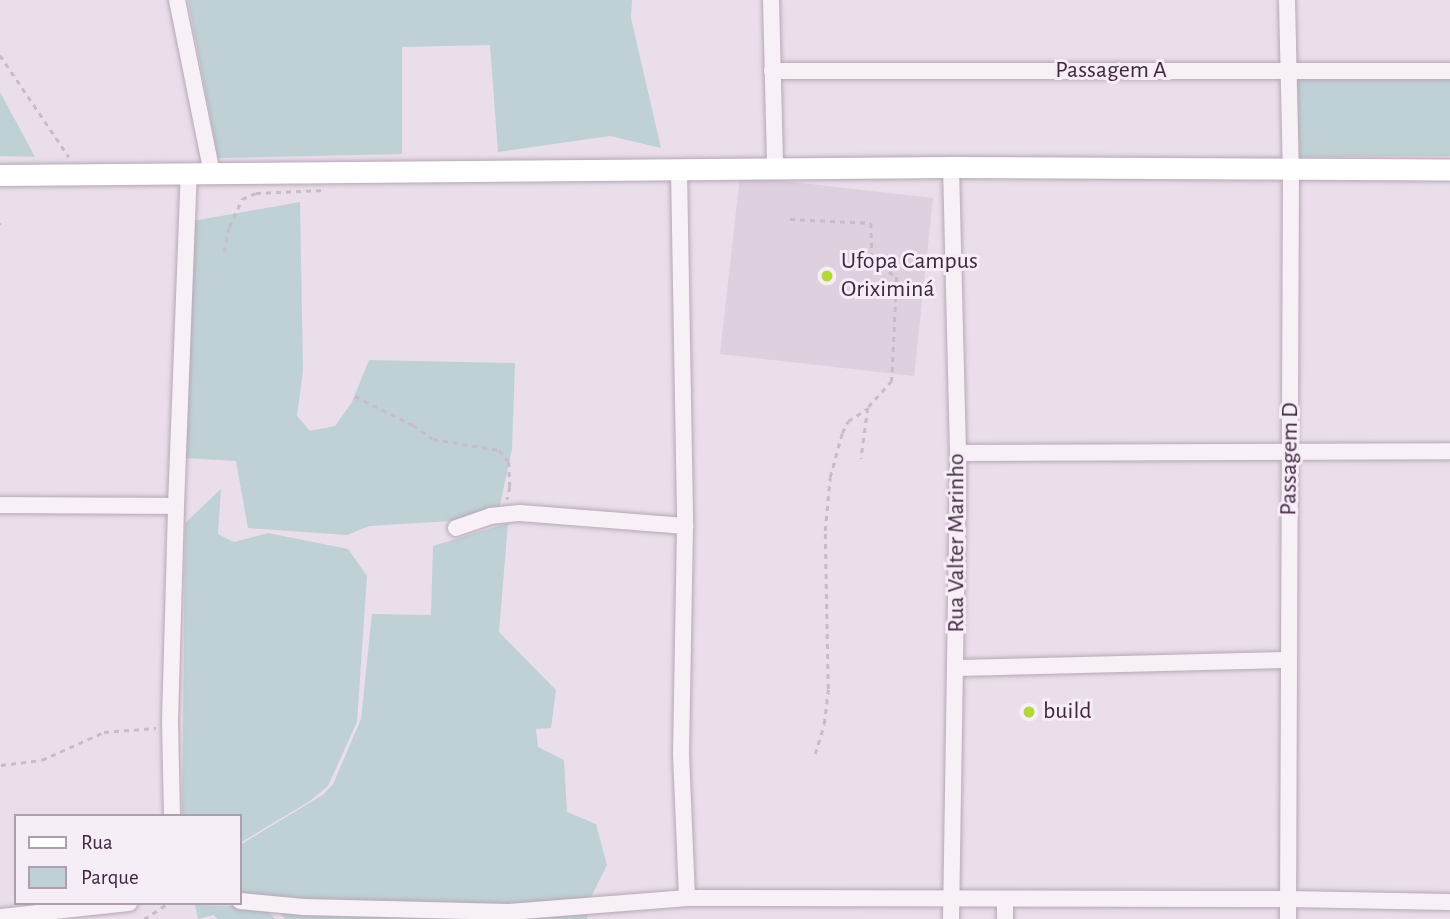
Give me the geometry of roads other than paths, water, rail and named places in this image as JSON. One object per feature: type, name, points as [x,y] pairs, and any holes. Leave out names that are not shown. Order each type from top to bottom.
[{"type":"main road","points":[[0,175],[951,167],[1450,170]]},
{"type":"street","points":[[177,0],[212,173]]},
{"type":"street","points":[[771,0],[775,169]]},
{"type":"street","name":"Passagem D","points":[[1287,0],[1291,170],[1288,919]]},
{"type":"street","name":"Passagem A","points":[[772,71],[1450,71]]},
{"type":"street","name":"Rua Valter Marinho","points":[[951,167],[958,453],[957,668],[951,919]]},
{"type":"street","points":[[679,170],[685,526],[681,754],[687,898]]},
{"type":"street","points":[[172,814],[170,727],[189,173]]},
{"type":"street","points":[[958,453],[1450,451]]},
{"type":"street","points":[[0,505],[176,506]]},
{"type":"street","points":[[456,528],[504,513],[685,526]]},
{"type":"street","points":[[957,668],[1287,660]]},
{"type":"street","points":[[242,901],[304,907],[509,912],[687,898],[1288,899],[1450,902]]},
{"type":"street","points":[[1005,899],[1005,919]]},
{"type":"street","points":[[0,917],[111,905]]},
{"type":"place","name":"Ufopa Campus Oriximiná","points":[[827,276]]},
{"type":"place","name":"build","points":[[1029,712]]}]
